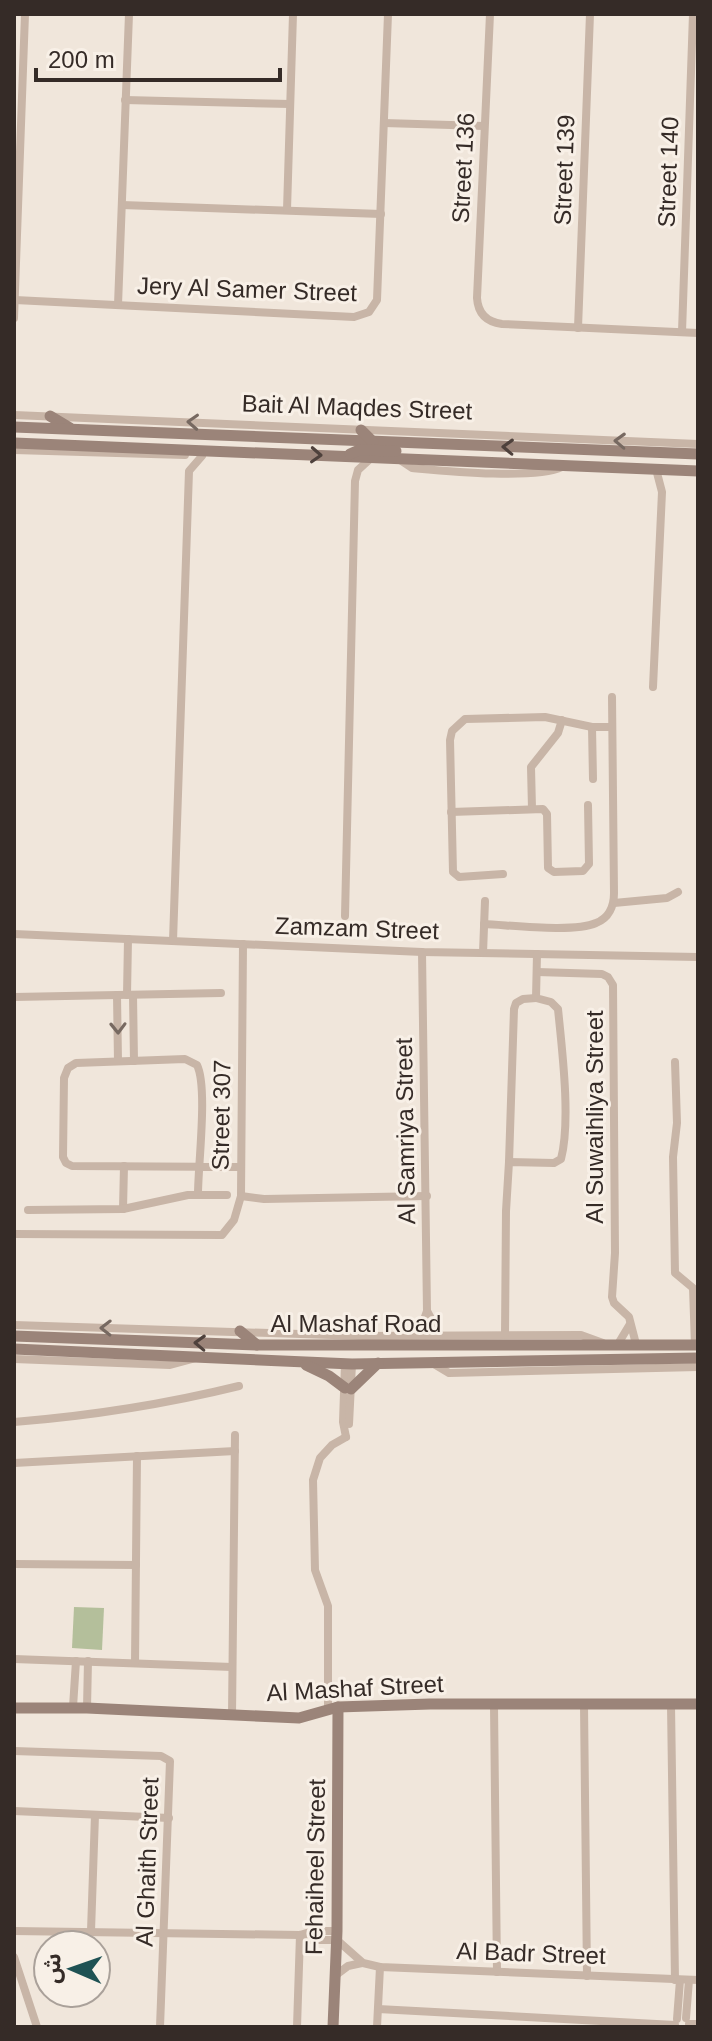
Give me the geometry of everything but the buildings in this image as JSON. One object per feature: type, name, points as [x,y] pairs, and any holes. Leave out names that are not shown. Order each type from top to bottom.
[{"type":"street","points":[[14,318],[25,14]]},
{"type":"street","points":[[118,305],[129,14]]},
{"type":"street","points":[[287,210],[293,14]]},
{"type":"street","name":"Jery Al Samer Street","points":[[15,300],[361,316],[369,312],[377,300],[388,14]]},
{"type":"street","name":"Street 136","points":[[490,14],[477,298],[479,310],[488,320],[502,324],[578,328]]},
{"type":"street","name":"Street 139","points":[[578,328],[590,14]]},
{"type":"street","name":"Street 140","points":[[682,332],[693,14]]},
{"type":"street","points":[[125,100],[290,104]]},
{"type":"street","points":[[384,123],[484,126]]},
{"type":"street","points":[[122,205],[381,214]]},
{"type":"street","points":[[578,328],[698,333]]},
{"type":"street","points":[[14,406],[18,415]]},
{"type":"street","name":"Bait Al Maqdes Street","points":[[18,415],[698,444]]},
{"type":"street","points":[[50,416],[74,430]]},
{"type":"street","points":[[271,438],[285,425]]},
{"type":"street","name":"Bait Al Maqdes Street","points":[[14,427],[698,454]]},
{"type":"street","points":[[361,430],[373,442]]},
{"type":"street","name":"Bait Al Maqdes Street","points":[[14,443],[202,456],[269,458],[286,453]]},
{"type":"street","points":[[355,486],[348,457],[359,450],[425,451],[468,446]]},
{"type":"street","name":"Bait Al Maqdes Street","points":[[14,450],[286,453],[698,471]]},
{"type":"street","points":[[173,941],[189,471],[177,455]]},
{"type":"street","points":[[189,471],[202,456]]},
{"type":"street","points":[[345,916],[355,486],[358,470],[371,458]]},
{"type":"street","points":[[653,687],[662,492],[656,469],[672,460],[698,461]]},
{"type":"street","points":[[662,492],[670,476],[677,470]]},
{"type":"street","points":[[484,924],[586,926],[604,919],[614,903],[612,697]]},
{"type":"street","points":[[503,874],[459,877],[453,867],[450,740],[457,724],[465,719],[545,717],[592,727],[612,727]]},
{"type":"street","points":[[532,809],[531,767],[558,733],[562,720]]},
{"type":"street","points":[[592,727],[593,779]]},
{"type":"street","points":[[451,812],[543,809],[546,812],[550,870],[583,871],[589,864],[588,805]]},
{"type":"street","points":[[614,903],[667,898],[678,892]]},
{"type":"street","points":[[483,953],[485,901]]},
{"type":"street","name":"Zamzam Street","points":[[14,934],[422,952],[698,957]]},
{"type":"street","points":[[118,1061],[126,995],[128,939]]},
{"type":"street","name":"Street 307","points":[[243,944],[241,1196],[264,1199],[427,1196]]},
{"type":"street","name":"Al Samriya Street","points":[[422,952],[427,1311],[440,1335]]},
{"type":"street","points":[[536,998],[537,954]]},
{"type":"street","name":"Al Suwaihliya Street","points":[[537,972],[602,974],[612,982],[615,1253],[611,1290],[614,1303],[628,1315],[636,1344]]},
{"type":"street","points":[[17,996],[221,993]]},
{"type":"street","points":[[126,995],[134,1061]]},
{"type":"street","points":[[505,1335],[506,1211],[514,1009],[516,1003],[523,999],[536,998],[551,1002],[558,1009],[564,1091],[563,1149],[561,1159],[554,1163],[509,1162]]},
{"type":"street","points":[[198,1194],[198,1166],[201,1080],[197,1065],[185,1059],[76,1063],[65,1073],[63,1157],[68,1165],[75,1166],[198,1166],[241,1167]]},
{"type":"street","points":[[675,1062],[675,1273],[693,1288],[696,1345]]},
{"type":"street","points":[[123,1209],[124,1166]]},
{"type":"street","points":[[28,1210],[123,1209],[198,1194],[227,1195]]},
{"type":"street","points":[[14,1234],[222,1235],[234,1220],[241,1196]]},
{"type":"street","points":[[412,1335],[422,1325],[427,1311]]},
{"type":"street","points":[[618,1344],[630,1324]]},
{"type":"street","name":"Al Mashaf Road","points":[[14,1325],[363,1336],[581,1335],[603,1343]]},
{"type":"street","points":[[240,1331],[257,1345]]},
{"type":"street","name":"Al Mashaf Road","points":[[14,1336],[257,1345],[696,1345]]},
{"type":"street","name":"Al Mashaf Road","points":[[14,1349],[349,1364],[698,1358]]},
{"type":"street","name":"Al Mashaf Road","points":[[14,1359],[170,1365],[200,1357]]},
{"type":"street","points":[[299,1362],[348,1389]]},
{"type":"street","points":[[348,1389],[378,1363]]},
{"type":"street","points":[[333,1708],[328,1606],[315,1570],[313,1480],[320,1458],[332,1445],[346,1437],[349,1364]]},
{"type":"street","name":"Al Mashaf Road","points":[[434,1364],[449,1373],[698,1367]]},
{"type":"street","points":[[14,1422],[75,1417],[239,1386]]},
{"type":"street","points":[[232,1715],[235,1435]]},
{"type":"street","points":[[14,1463],[235,1451]]},
{"type":"street","points":[[135,1663],[137,1456]]},
{"type":"street","points":[[14,1564],[136,1565]]},
{"type":"street","points":[[14,1659],[232,1667]]},
{"type":"street","points":[[73,1707],[76,1661]]},
{"type":"street","points":[[87,1708],[88,1661]]},
{"type":"street","name":"Al Mashaf Street","points":[[14,1708],[73,1707],[299,1718],[333,1708],[430,1704],[698,1704]]},
{"type":"street","points":[[584,1705],[587,1976]]},
{"type":"street","points":[[378,2009],[684,2023],[686,1980],[671,1705]]},
{"type":"street","points":[[494,1706],[497,1972]]},
{"type":"street","name":"Fehaiheel Street","points":[[333,1708],[337,1936],[333,2027]]},
{"type":"street","name":"Al Ghaith Street","points":[[14,1751],[165,1756],[171,1764],[160,2027]]},
{"type":"street","points":[[14,1811],[169,1818]]},
{"type":"street","points":[[91,1929],[95,1815]]},
{"type":"street","points":[[112,1931],[337,1936]]},
{"type":"street","points":[[297,2027],[300,1935]]},
{"type":"street","name":"Al Badr Street","points":[[337,1936],[363,1963],[380,1967],[686,1980]]},
{"type":"street","points":[[14,1957],[37,2027]]},
{"type":"street","points":[[336,1975],[348,1966],[363,1963]]},
{"type":"street","points":[[377,2027],[380,1967]]},
{"type":"green space","points":[[74,1607],[104,1608],[102,1650],[72,1648]]}]
